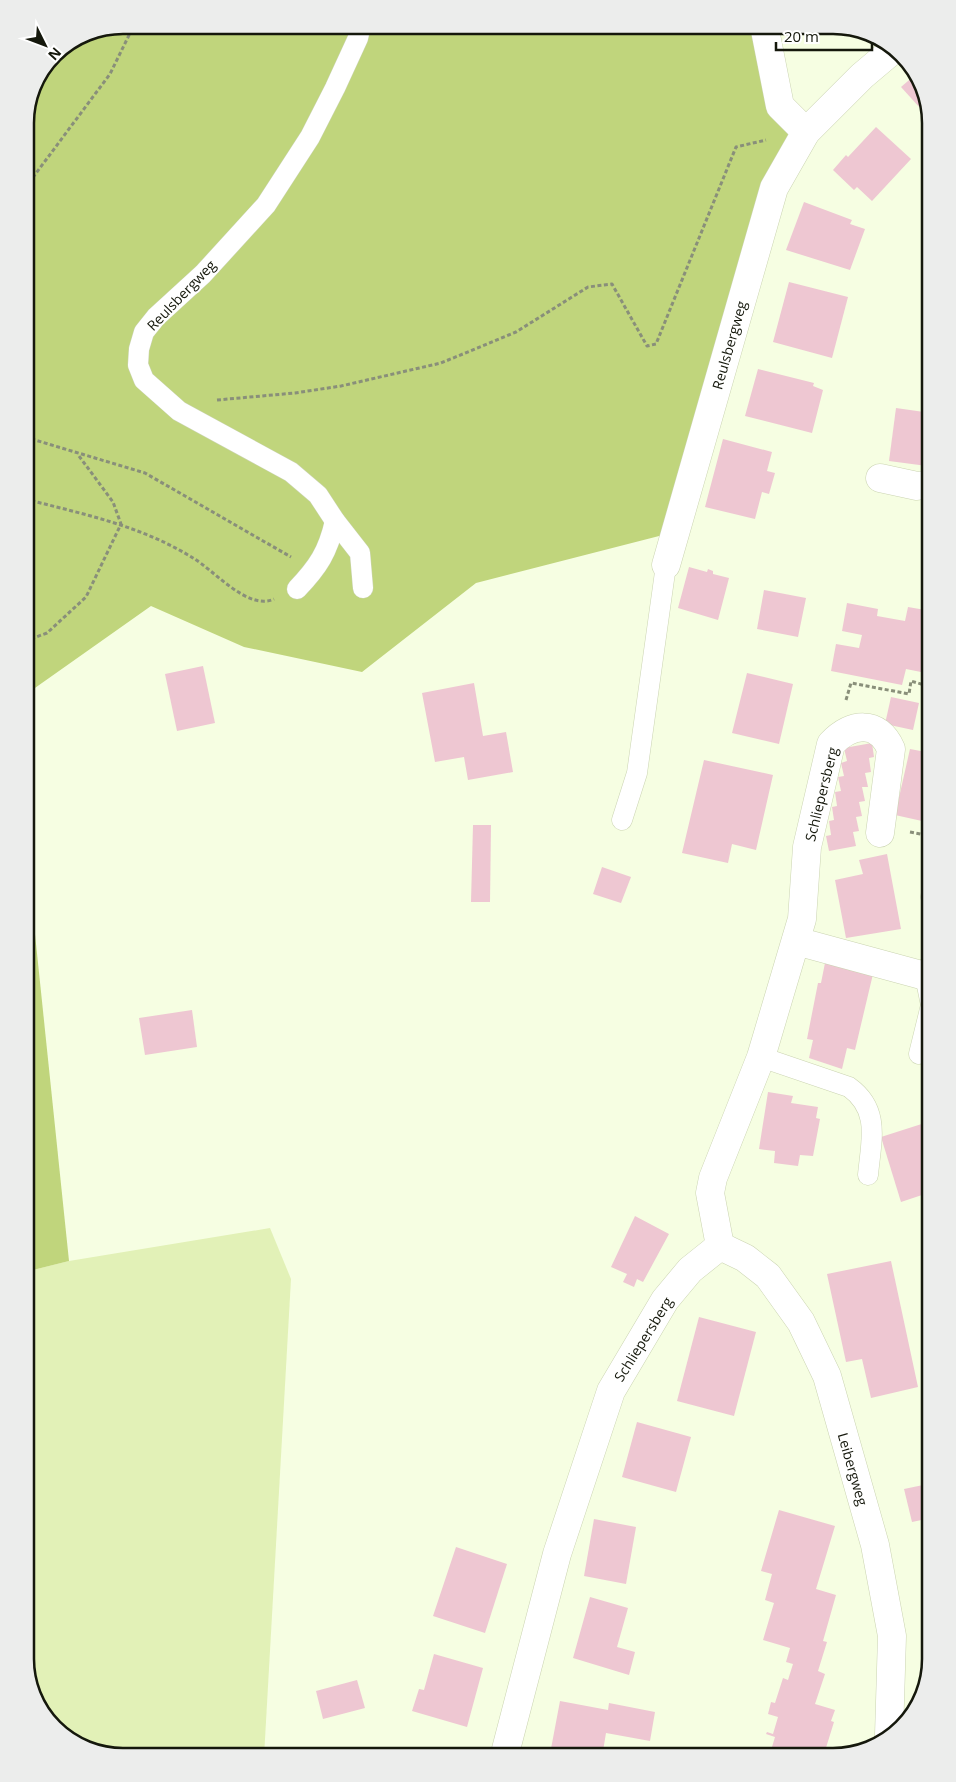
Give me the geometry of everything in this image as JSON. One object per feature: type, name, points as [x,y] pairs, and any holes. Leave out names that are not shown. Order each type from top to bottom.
[{"type":"street","points":[[766,34],[780,106],[806,132]]},
{"type":"street","name":"Reulsbergweg","points":[[666,564],[774,188],[806,132],[862,76],[889,53]]},
{"type":"street","points":[[880,478],[917,486],[922,485]]},
{"type":"street","name":"Schliepersberg","points":[[506,1748],[557,1554],[611,1391],[665,1300],[690,1270],[720,1246],[710,1193],[712,1178],[760,1056],[796,942],[802,919],[807,848],[831,744],[839,735],[851,728],[869,728],[881,733],[891,749],[892,757],[880,833]]},
{"type":"street","points":[[796,942],[922,968]]},
{"type":"street","name":"Leibergweg","points":[[720,1246],[745,1258],[768,1276],[801,1322],[827,1376],[875,1545],[892,1636],[889,1728]]},
{"type":"lane","name":"Reulsbergweg","points":[[359,34],[310,137],[266,205],[203,274],[156,317],[144,332],[139,349],[138,365],[144,380],[179,412],[291,472],[318,494],[334,521],[360,553],[363,588]]},
{"type":"lane","points":[[297,590],[317,568],[330,541],[334,521]]},
{"type":"lane","points":[[622,820],[637,773],[666,564]]},
{"type":"lane","points":[[918,1054],[922,1039]]},
{"type":"lane","points":[[760,1056],[849,1087],[857,1093],[870,1113],[872,1126],[868,1175]]},
{"type":"path","points":[[34,176],[110,74],[130,34]]},
{"type":"path","points":[[179,412],[198,402],[313,390],[380,378],[441,363],[516,332],[588,287],[612,284],[647,346],[656,344],[736,147],[806,132]]},
{"type":"path","points":[[34,440],[79,455],[145,473],[279,552],[317,568]]},
{"type":"path","points":[[34,638],[46,633],[86,597],[121,524],[113,502],[79,455]]},
{"type":"path","points":[[34,501],[121,524],[164,542],[195,559],[238,592],[255,601],[268,602],[297,590]]},
{"type":"green space","points":[[123,34],[766,34],[804,129],[663,535],[476,583],[362,672],[244,647],[151,606],[34,689],[34,117],[35,105],[43,83],[51,70],[70,70],[70,51],[83,43],[105,35]]},
{"type":"green space","points":[[34,925],[69,1261],[34,1270]]},
{"type":"green space","points":[[270,1228],[291,1279],[265,1748],[105,1747],[83,1739],[64,1726],[52,1713],[38,1688],[34,1665],[34,1270],[69,1261]]},
{"type":"building","points":[[910,79],[921,109],[901,87]]},
{"type":"building","points":[[876,127],[911,159],[872,201],[857,187],[854,190],[833,170]]},
{"type":"building","points":[[804,202],[852,220],[850,224],[865,229],[850,270],[786,250]]},
{"type":"building","points":[[789,282],[848,297],[832,358],[773,342]]},
{"type":"building","points":[[758,369],[814,383],[813,386],[823,390],[812,433],[745,416]]},
{"type":"building","points":[[896,408],[922,412],[922,465],[889,461]]},
{"type":"building","points":[[723,439],[772,452],[767,471],[775,473],[769,494],[762,492],[755,519],[705,507]]},
{"type":"building","points":[[689,567],[707,572],[708,569],[713,571],[713,574],[729,578],[718,620],[678,608]]},
{"type":"building","points":[[764,590],[806,598],[798,637],[757,629]]},
{"type":"building","points":[[847,603],[878,609],[877,616],[905,621],[908,607],[922,609],[922,672],[906,669],[902,685],[831,671],[836,644],[859,648],[862,635],[842,631]]},
{"type":"building","points":[[203,666],[215,723],[177,731],[165,674]]},
{"type":"building","points":[[747,673],[793,684],[779,744],[732,733]]},
{"type":"building","points":[[474,683],[483,736],[506,732],[513,772],[468,780],[464,757],[435,762],[422,693]]},
{"type":"building","points":[[891,697],[919,703],[913,730],[885,724]]},
{"type":"building","points":[[872,743],[874,757],[869,758],[871,772],[865,773],[868,787],[862,787],[865,801],[859,802],[862,816],[856,817],[859,831],[853,832],[856,846],[829,851],[826,836],[831,835],[829,821],[834,820],[832,807],[837,806],[835,792],[841,791],[838,777],[844,776],[841,763],[847,761],[844,748]]},
{"type":"building","points":[[910,749],[922,751],[922,821],[895,815]]},
{"type":"building","points":[[704,760],[773,775],[756,850],[732,844],[728,863],[682,853]]},
{"type":"building","points":[[473,825],[491,825],[490,902],[471,902]]},
{"type":"building","points":[[887,854],[901,929],[846,938],[835,880],[863,874],[859,860]]},
{"type":"building","points":[[602,867],[631,877],[621,903],[593,894]]},
{"type":"building","points":[[825,963],[873,974],[855,1050],[847,1048],[842,1069],[809,1058],[813,1040],[807,1039],[818,983],[821,983]]},
{"type":"building","points":[[192,1010],[197,1047],[145,1055],[139,1018]]},
{"type":"building","points":[[768,1092],[793,1096],[791,1103],[818,1107],[816,1118],[820,1119],[813,1156],[800,1155],[798,1166],[774,1163],[775,1151],[759,1149]]},
{"type":"building","points":[[922,1124],[922,1195],[901,1202],[881,1137]]},
{"type":"building","points":[[635,1216],[669,1234],[643,1282],[637,1279],[634,1287],[623,1282],[627,1274],[611,1267]]},
{"type":"building","points":[[891,1261],[918,1387],[871,1398],[862,1359],[846,1362],[827,1274]]},
{"type":"building","points":[[699,1317],[756,1332],[734,1416],[677,1401]]},
{"type":"building","points":[[637,1422],[691,1437],[676,1492],[622,1477]]},
{"type":"building","points":[[922,1485],[922,1520],[912,1522],[904,1489]]},
{"type":"building","points":[[779,1510],[835,1526],[816,1589],[836,1595],[823,1641],[827,1642],[818,1671],[825,1674],[815,1704],[835,1710],[831,1721],[834,1722],[826,1748],[772,1748],[775,1737],[766,1734],[767,1732],[773,1734],[778,1717],[768,1714],[771,1702],[775,1703],[783,1678],[788,1680],[793,1664],[786,1662],[790,1648],[763,1640],[774,1603],[765,1600],[772,1574],[761,1571]]},
{"type":"building","points":[[594,1519],[636,1527],[626,1584],[584,1576]]},
{"type":"building","points":[[456,1547],[507,1564],[485,1633],[433,1616]]},
{"type":"building","points":[[590,1597],[628,1608],[617,1647],[635,1652],[629,1675],[573,1658]]},
{"type":"building","points":[[434,1654],[483,1668],[467,1727],[412,1711],[419,1689],[424,1690]]},
{"type":"building","points":[[357,1680],[365,1708],[323,1719],[316,1691]]},
{"type":"building","points":[[560,1701],[608,1710],[609,1703],[655,1712],[650,1741],[606,1733],[604,1748],[551,1748]]}]
